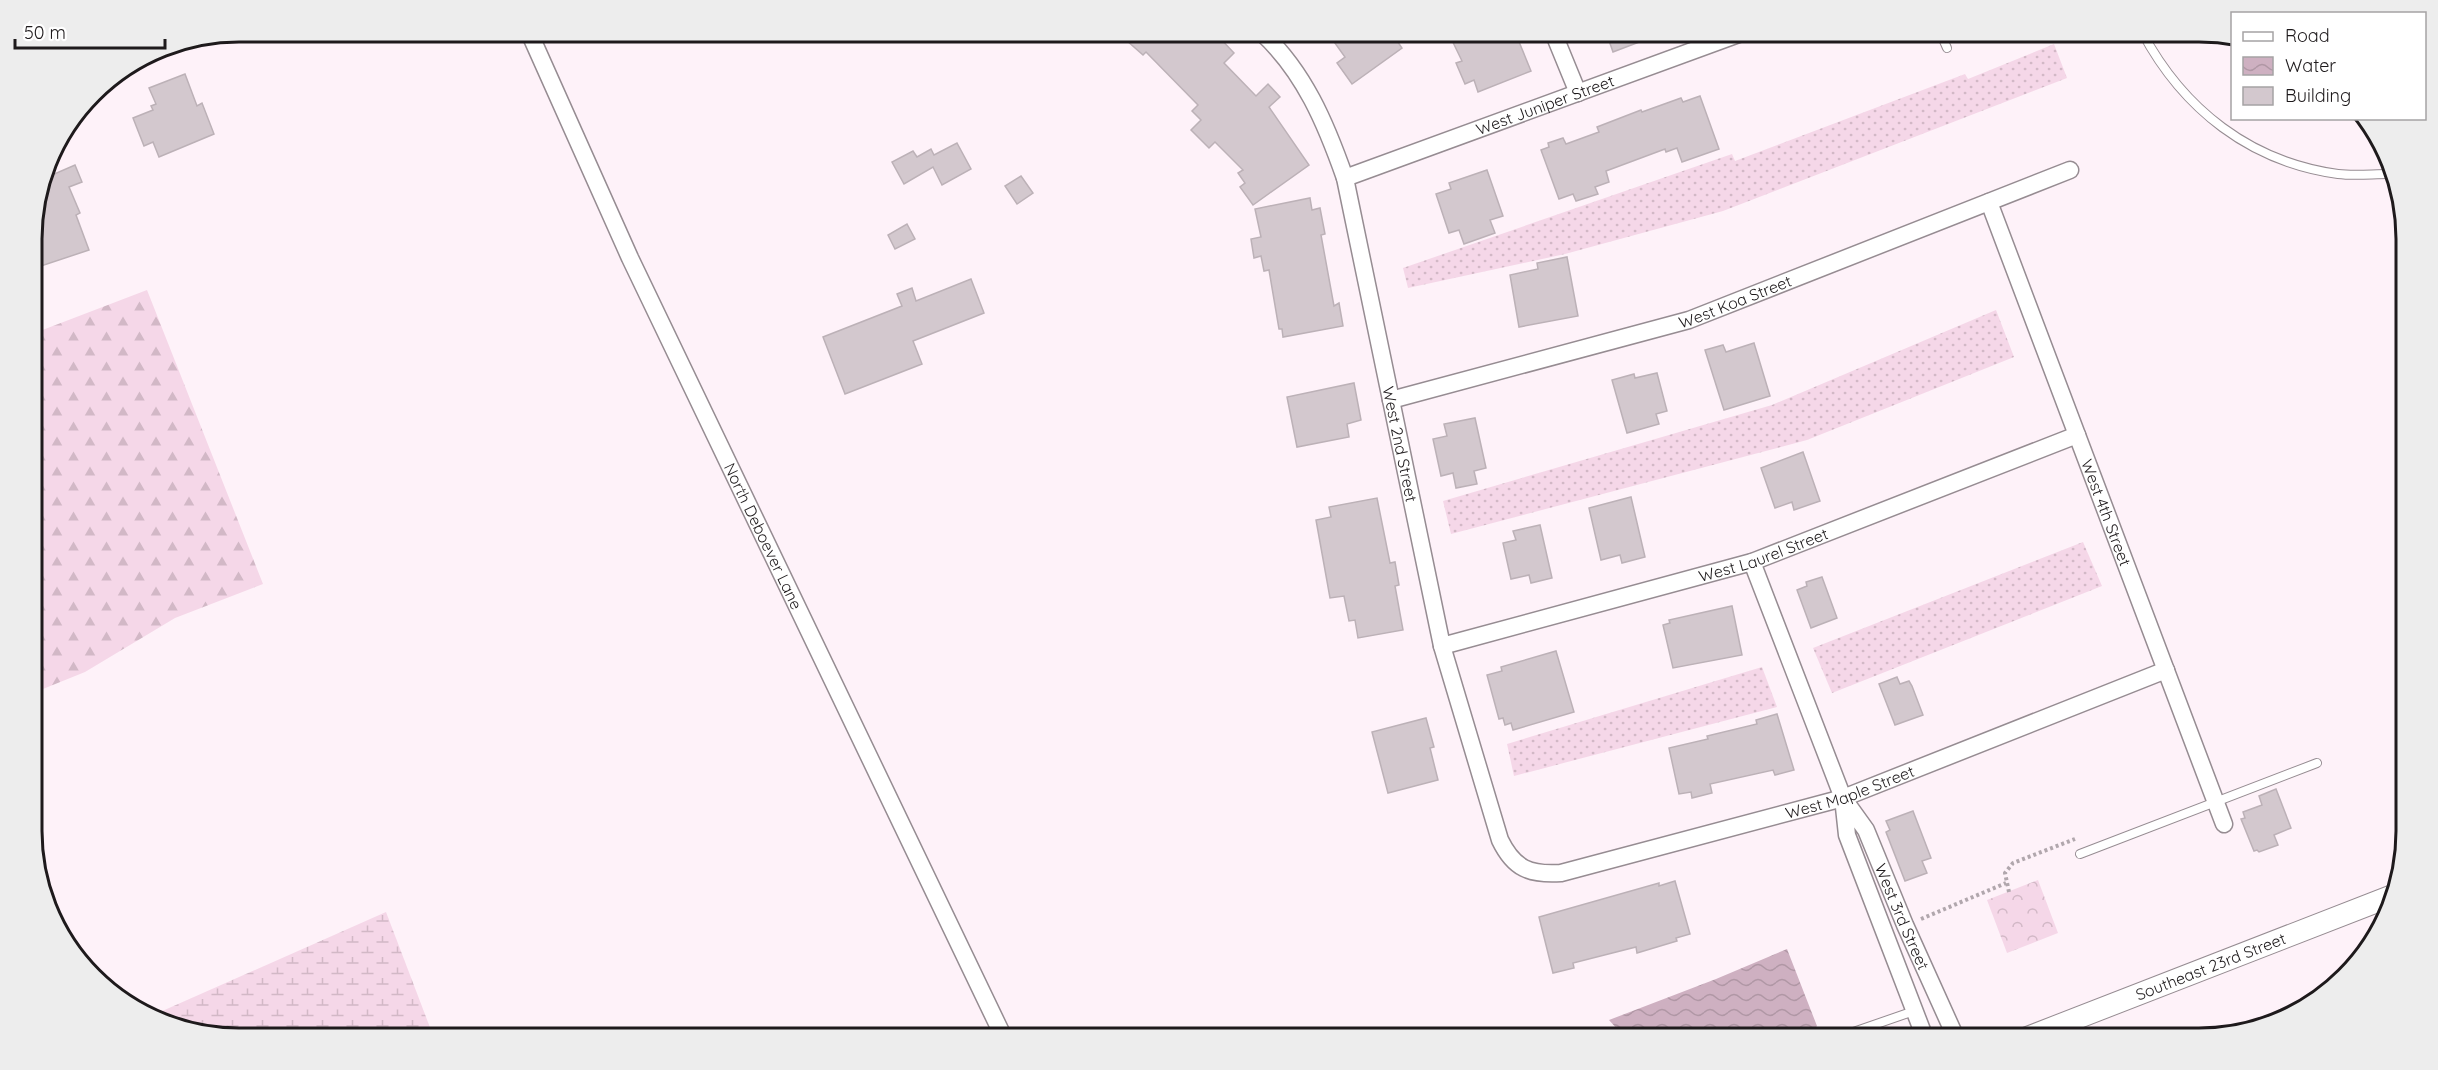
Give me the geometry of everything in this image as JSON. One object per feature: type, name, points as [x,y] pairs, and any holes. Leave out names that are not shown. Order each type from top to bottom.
[{"type":"street","name":"North Deboever Lane","points":[[534,42],[630,258],[999,1028]]},
{"type":"street","name":"West 2nd Street","points":[[1270,42],[1291,64],[1313,99],[1330,135],[1345,178],[1442,646],[1500,840],[1507,855],[1522,867]]},
{"type":"street","points":[[1557,42],[1578,93]]},
{"type":"street","name":"West Juniper Street","points":[[1345,178],[1717,42]]},
{"type":"street","name":"West Koa Street","points":[[1391,400],[1689,320],[2070,170]]},
{"type":"street","name":"West 4th Street","points":[[1989,202],[2224,824]]},
{"type":"street","name":"West Laurel Street","points":[[1442,646],[1752,562],[2077,435]]},
{"type":"street","name":"West 3rd Street","points":[[1752,562],[1843,798],[1866,830],[1905,925],[1951,1028]]},
{"type":"street","name":"West Maple Street","points":[[1522,867],[1539,874],[1561,873],[1843,798],[2166,670]]},
{"type":"street","name":"West 3rd Street","points":[[1843,798],[1846,835],[1921,1028]]},
{"type":"street","name":"Southeast 23rd Street","points":[[2052,1028],[2384,899]]},
{"type":"lane","points":[[1945,42],[1947,48]]},
{"type":"lane","points":[[2148,42],[2161,65],[2180,90],[2206,116],[2243,141],[2292,164],[2340,174],[2384,174]]},
{"type":"lane","points":[[2080,854],[2317,763]]},
{"type":"lane","points":[[1865,1028],[1914,1011]]},
{"type":"path","points":[[1905,925],[2006,883]]},
{"type":"green space","points":[[2054,44],[2067,78],[1723,211],[1565,254],[1408,288],[1403,268],[1732,154],[1735,161],[1965,74],[1968,79]]},
{"type":"green space","points":[[147,290],[263,584],[175,618],[85,672],[42,689],[42,330]]},
{"type":"green space","points":[[1996,310],[2014,357],[1807,440],[1451,534],[1443,501],[1772,405]]},
{"type":"green space","points":[[2083,542],[2102,586],[1832,693],[1813,648]]},
{"type":"green space","points":[[1762,667],[1777,707],[1514,776],[1507,744]]},
{"type":"green space","points":[[2038,880],[2058,933],[2007,953],[1987,900]]},
{"type":"green space","points":[[386,912],[430,1028],[226,1028],[188,1021],[161,1012]]},
{"type":"water","points":[[1787,949],[1817,1026],[1816,1028],[1616,1028],[1609,1020]]},
{"type":"building","points":[[1128,42],[1224,42],[1234,53],[1224,63],[1256,96],[1268,84],[1280,97],[1269,107],[1309,165],[1253,205],[1240,187],[1245,183],[1238,173],[1243,170],[1215,142],[1209,148],[1191,130],[1201,120],[1192,111],[1198,105],[1146,52],[1143,55]]},
{"type":"building","points":[[1334,42],[1398,42],[1402,48],[1352,84],[1337,63],[1345,57]]},
{"type":"building","points":[[1453,42],[1519,42],[1531,71],[1478,92],[1474,80],[1465,84],[1456,63],[1462,61]]},
{"type":"building","points":[[1610,42],[1639,42],[1613,52]]},
{"type":"building","points":[[185,74],[197,106],[202,103],[214,134],[159,157],[153,142],[144,146],[133,118],[153,110],[151,106],[156,104],[149,88]]},
{"type":"building","points":[[1700,96],[1719,149],[1682,162],[1677,148],[1666,152],[1665,149],[1606,171],[1609,182],[1595,187],[1598,194],[1576,201],[1573,194],[1559,199],[1541,150],[1549,147],[1548,143],[1563,138],[1566,144],[1599,132],[1597,127],[1641,110],[1642,112],[1681,98],[1683,102]]},
{"type":"building","points":[[957,143],[971,169],[942,185],[933,167],[904,184],[892,162],[913,151],[917,157],[931,149],[934,155]]},
{"type":"building","points":[[75,165],[82,182],[69,187],[80,213],[76,215],[89,250],[42,266],[42,226],[53,175]]},
{"type":"building","points":[[1487,170],[1503,216],[1490,220],[1495,233],[1464,244],[1459,230],[1449,233],[1436,194],[1451,189],[1449,183]]},
{"type":"building","points":[[1021,176],[1033,193],[1017,204],[1005,186]]},
{"type":"building","points":[[1310,198],[1312,210],[1320,208],[1325,234],[1321,235],[1334,306],[1339,303],[1343,326],[1283,337],[1282,329],[1279,329],[1269,270],[1264,271],[1261,256],[1254,258],[1251,239],[1261,237],[1255,209]]},
{"type":"building","points":[[907,224],[915,239],[895,249],[888,235]]},
{"type":"building","points":[[1567,257],[1578,316],[1519,327],[1510,275],[1538,269],[1537,263]]},
{"type":"building","points":[[971,279],[984,313],[913,341],[922,364],[845,394],[823,337],[902,306],[897,294],[912,288],[916,301]]},
{"type":"building","points":[[1754,343],[1770,396],[1724,410],[1705,350],[1723,345],[1726,352]]},
{"type":"building","points":[[1657,373],[1667,411],[1656,414],[1659,424],[1627,433],[1612,380],[1634,374],[1635,378]]},
{"type":"building","points":[[1354,383],[1361,420],[1347,424],[1349,437],[1297,447],[1287,397]]},
{"type":"building","points":[[1475,418],[1486,468],[1474,471],[1477,484],[1456,488],[1453,473],[1441,476],[1433,439],[1447,436],[1444,424]]},
{"type":"building","points":[[1803,452],[1820,501],[1794,510],[1792,502],[1775,508],[1761,468]]},
{"type":"building","points":[[1631,497],[1645,557],[1622,563],[1620,555],[1601,560],[1589,508]]},
{"type":"building","points":[[1377,498],[1390,563],[1395,562],[1399,585],[1395,586],[1403,630],[1358,638],[1355,620],[1349,621],[1344,596],[1330,598],[1316,520],[1331,517],[1329,507]]},
{"type":"building","points":[[1540,525],[1552,578],[1531,583],[1529,575],[1511,579],[1503,543],[1516,540],[1513,531]]},
{"type":"building","points":[[1822,577],[1837,618],[1811,628],[1797,590],[1807,586],[1806,582]]},
{"type":"building","points":[[1732,606],[1742,655],[1673,668],[1663,625],[1670,623],[1669,620]]},
{"type":"building","points":[[1556,651],[1574,712],[1513,730],[1511,723],[1505,725],[1503,718],[1499,719],[1487,675],[1502,671],[1501,667]]},
{"type":"building","points":[[1897,677],[1900,684],[1909,681],[1923,715],[1895,725],[1879,684]]},
{"type":"building","points":[[1777,714],[1794,770],[1775,775],[1773,770],[1710,784],[1712,793],[1692,798],[1691,792],[1679,794],[1669,748],[1757,724],[1756,720]]},
{"type":"building","points":[[1426,718],[1434,747],[1430,748],[1438,780],[1388,793],[1372,732]]},
{"type":"building","points":[[2276,789],[2291,828],[2274,835],[2278,845],[2259,852],[2254,851],[2241,819],[2245,818],[2243,812],[2262,805],[2259,796]]},
{"type":"building","points":[[1913,811],[1931,858],[1922,861],[1927,873],[1905,881],[1886,832],[1890,830],[1886,821]]},
{"type":"building","points":[[1675,881],[1690,934],[1676,938],[1677,941],[1637,953],[1636,947],[1573,963],[1574,968],[1553,973],[1539,917],[1659,883],[1659,886]]}]
